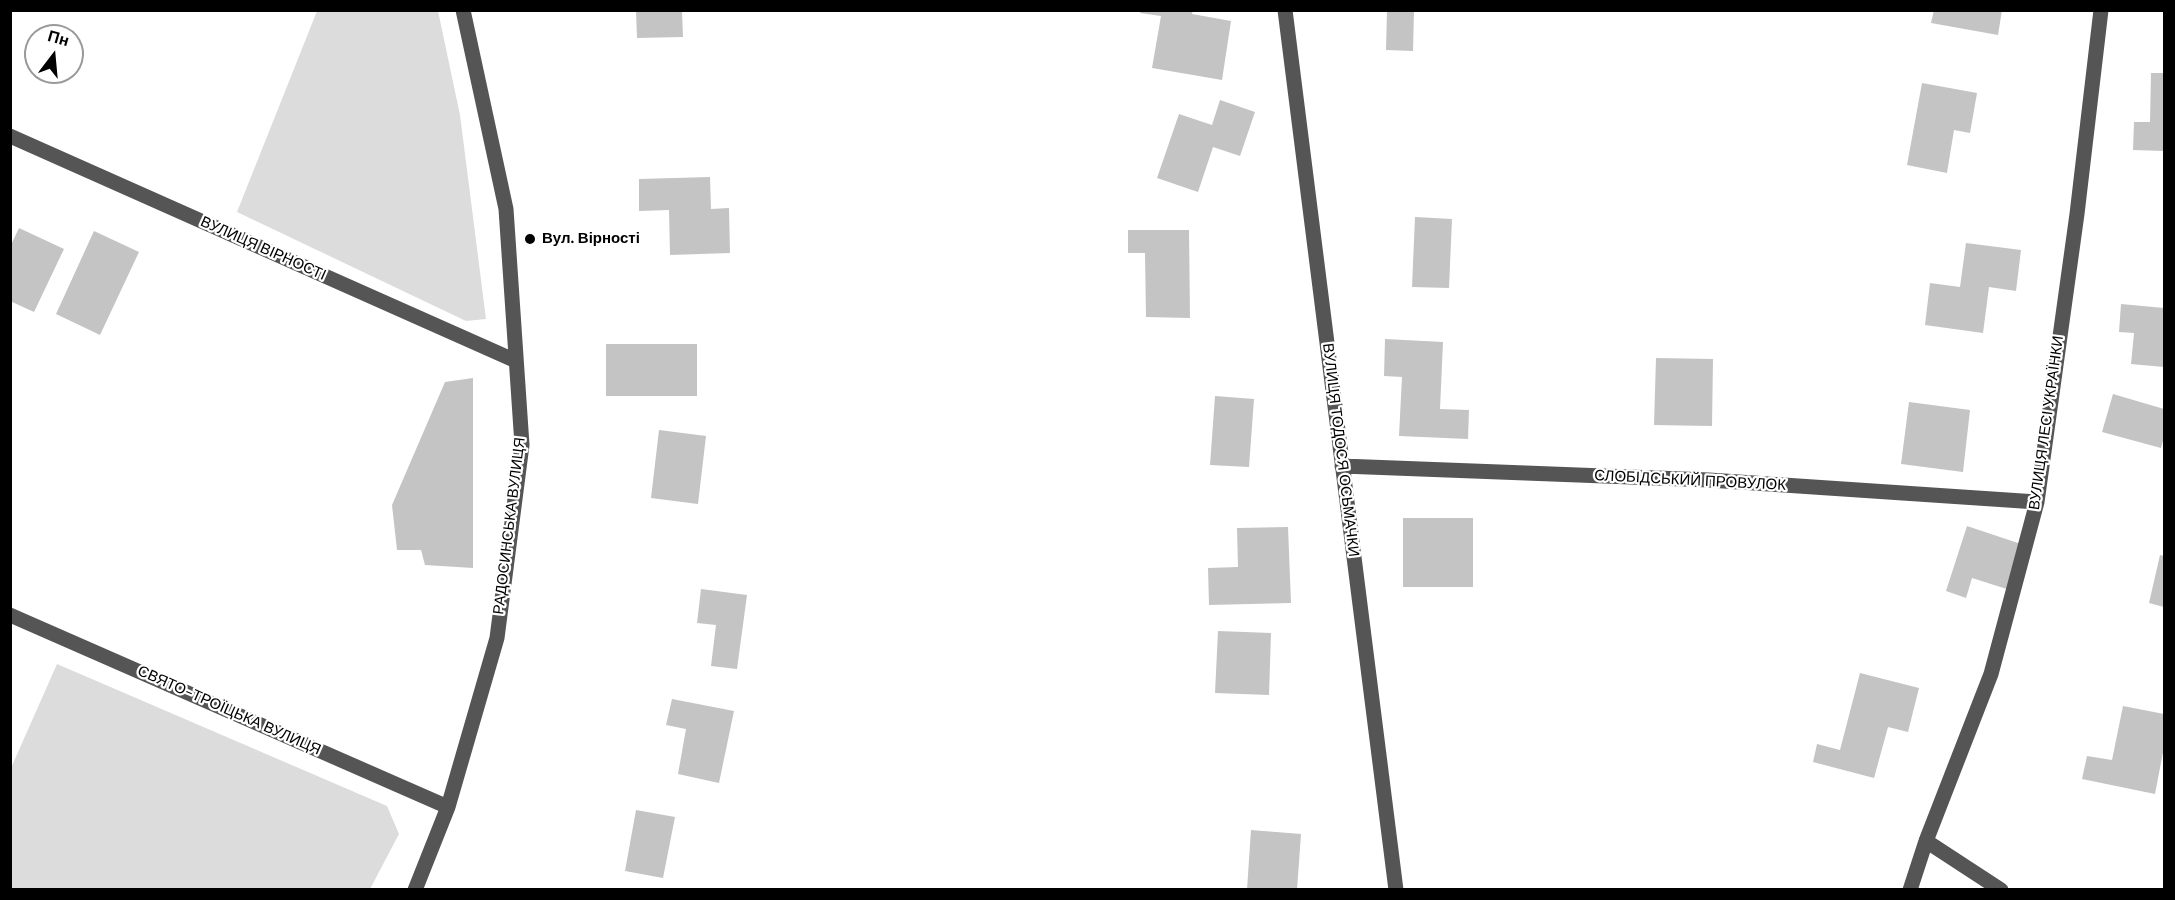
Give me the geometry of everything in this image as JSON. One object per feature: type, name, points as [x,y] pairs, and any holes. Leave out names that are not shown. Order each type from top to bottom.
[{"type":"street","name":"РАДОСИНСЬКА ВУЛИЦЯ","points":[[415,890],[448,807],[497,638],[522,445],[506,209],[463,10]]},
{"type":"street","name":"ВУЛИЦЯ ТОДОСЯ ОСЬМАЧКИ","points":[[1285,10],[1396,890]]},
{"type":"street","name":"ВУЛИЦЯ ЛЕСІ УКРАЇНКИ","points":[[1910,890],[1926,841],[1991,674],[2037,502],[2102,10]]},
{"type":"street","name":"ВУЛИЦЯ ВІРНОСТІ","points":[[10,136],[516,361]]},
{"type":"street","name":"СЛОБІДСЬКИЙ ПРОВУЛОК","points":[[1342,466],[1709,480],[2037,502]]},
{"type":"street","name":"СВЯТО-ТРОЇЦЬКА ВУЛИЦЯ","points":[[10,615],[448,807]]},
{"type":"street","points":[[1926,841],[2001,890]]},
{"type":"shaded area","points":[[317,11],[438,11],[460,115],[486,319],[466,321],[237,212]]},
{"type":"shaded area","points":[[57,664],[387,806],[399,834],[370,889],[11,889],[11,768]]},
{"type":"building","points":[[636,10],[682,10],[683,37],[637,38]]},
{"type":"building","points":[[1141,10],[1193,10],[1192,14],[1231,21],[1222,80],[1152,68],[1161,16],[1140,13]]},
{"type":"building","points":[[1387,10],[1414,10],[1413,51],[1386,50]]},
{"type":"building","points":[[1934,10],[2002,10],[1998,35],[1931,23]]},
{"type":"building","points":[[2151,73],[2164,73],[2164,151],[2133,150],[2134,122],[2150,122]]},
{"type":"building","points":[[1922,83],[1977,93],[1970,133],[1954,130],[1947,173],[1907,165]]},
{"type":"building","points":[[1220,100],[1255,112],[1240,156],[1213,147],[1198,192],[1157,178],[1179,114],[1212,125]]},
{"type":"building","points":[[710,177],[711,209],[729,208],[730,253],[670,255],[669,210],[639,211],[639,179]]},
{"type":"building","points":[[1415,217],[1452,219],[1449,288],[1412,287]]},
{"type":"building","points":[[19,228],[64,249],[34,312],[10,301],[10,247]]},
{"type":"building","points":[[1128,230],[1189,230],[1190,318],[1146,317],[1145,253],[1128,253]]},
{"type":"building","points":[[94,231],[139,252],[100,335],[56,314]]},
{"type":"building","points":[[1966,243],[2021,250],[2016,291],[1989,287],[1983,333],[1925,325],[1930,283],[1960,287]]},
{"type":"building","points":[[2121,304],[2164,308],[2164,367],[2131,364],[2134,333],[2119,332]]},
{"type":"building","points":[[1385,339],[1443,342],[1440,409],[1469,410],[1468,439],[1399,436],[1402,377],[1384,376]]},
{"type":"building","points":[[606,344],[697,344],[697,396],[606,396]]},
{"type":"building","points":[[1656,358],[1713,359],[1712,426],[1654,425]]},
{"type":"building","points":[[473,378],[473,568],[425,565],[421,550],[397,550],[392,505],[445,382]]},
{"type":"building","points":[[2113,394],[2164,409],[2164,437],[2161,448],[2102,432]]},
{"type":"building","points":[[1215,396],[1254,399],[1249,467],[1210,465]]},
{"type":"building","points":[[1909,402],[1970,410],[1963,472],[1901,464]]},
{"type":"building","points":[[659,430],[706,436],[698,504],[651,498]]},
{"type":"building","points":[[1403,518],[1473,518],[1473,587],[1403,587]]},
{"type":"building","points":[[1967,526],[2027,546],[2013,591],[1972,578],[1966,598],[1946,591]]},
{"type":"building","points":[[1288,527],[1291,603],[1209,605],[1208,568],[1238,567],[1237,528]]},
{"type":"building","points":[[2160,555],[2164,556],[2164,607],[2149,603]]},
{"type":"building","points":[[701,589],[747,595],[737,669],[711,666],[716,625],[697,623]]},
{"type":"building","points":[[1218,631],[1271,633],[1269,695],[1215,693]]},
{"type":"building","points":[[1860,673],[1919,688],[1908,732],[1888,727],[1874,778],[1813,762],[1817,744],[1840,750]]},
{"type":"building","points":[[672,699],[734,711],[719,783],[678,774],[686,729],[666,725]]},
{"type":"building","points":[[2123,706],[2164,714],[2164,747],[2155,794],[2082,779],[2087,756],[2112,760]]},
{"type":"building","points":[[636,810],[675,817],[663,878],[625,871]]},
{"type":"building","points":[[1251,830],[1301,834],[1297,890],[1247,890]]},
{"type":"place","name":"Вул. Вірності","points":[[530,239]]}]
